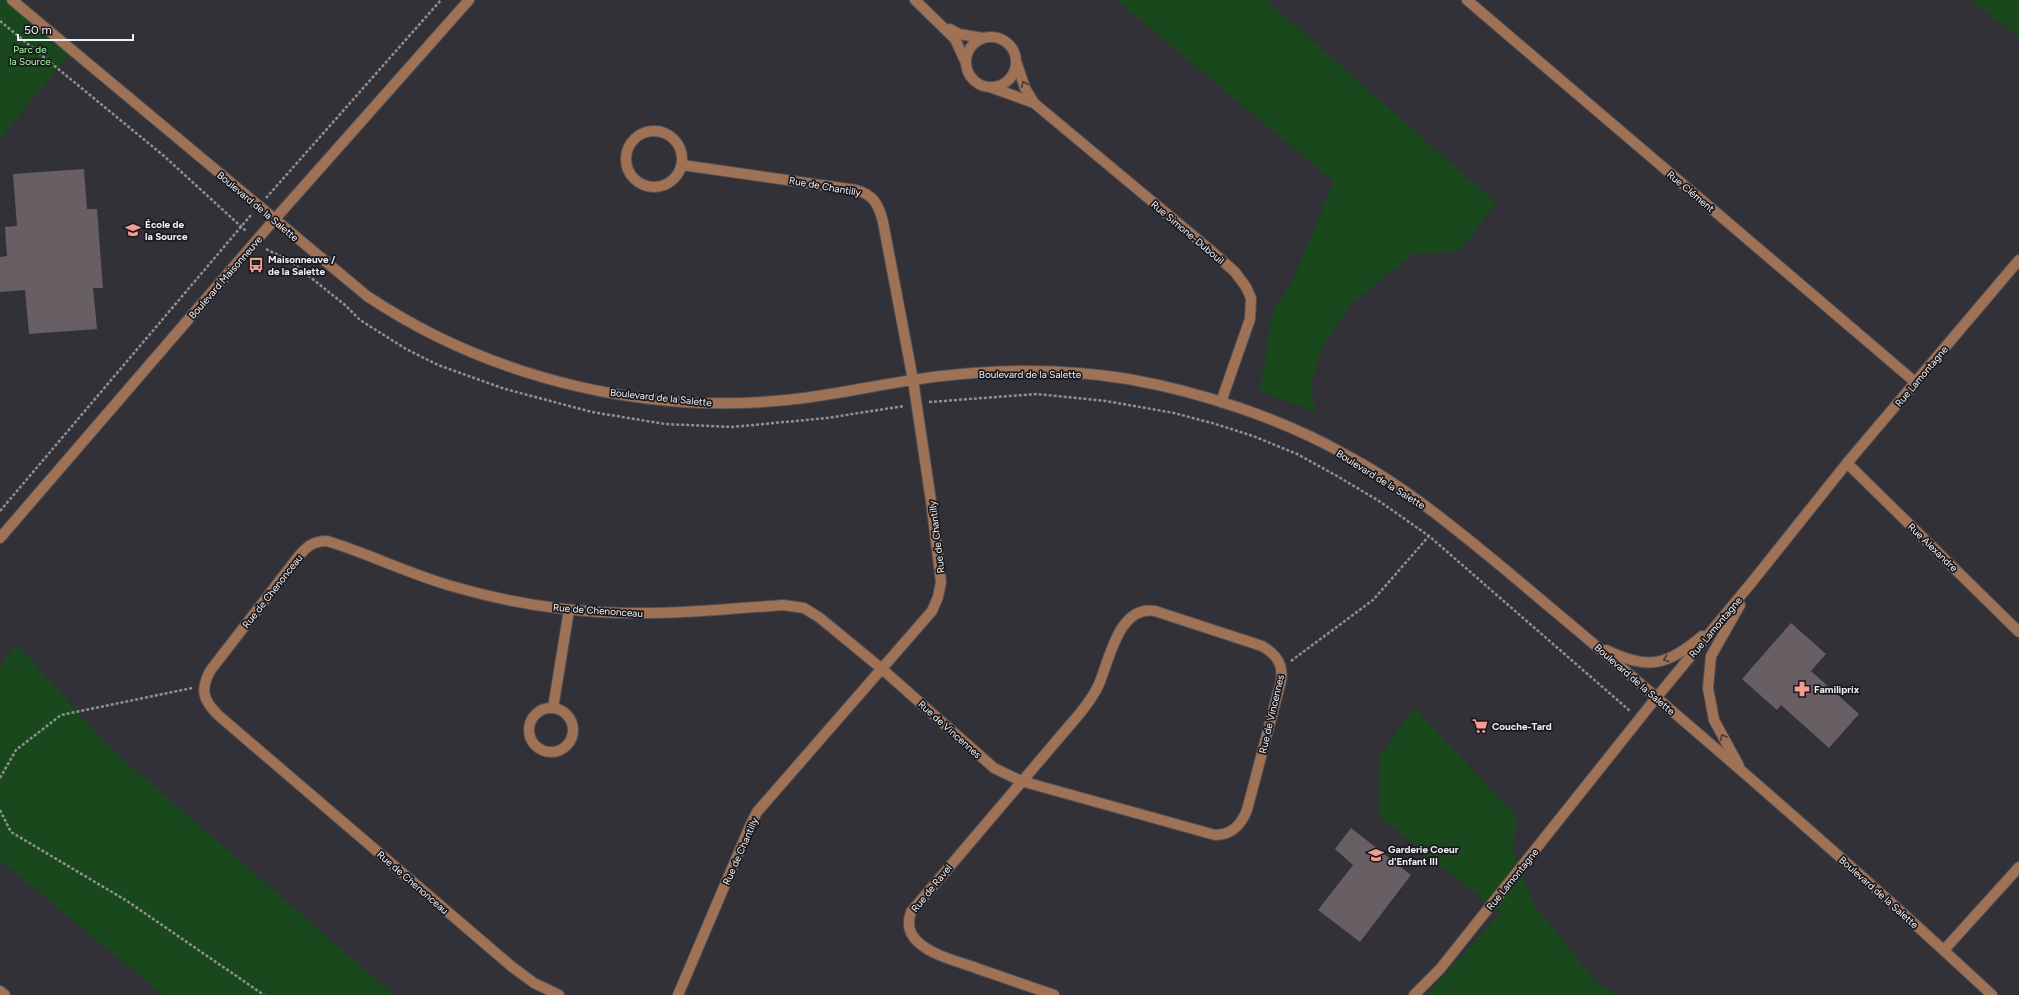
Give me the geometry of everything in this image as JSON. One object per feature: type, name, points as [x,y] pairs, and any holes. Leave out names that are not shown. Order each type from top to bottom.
[{"type":"street","name":"Boulevard de la Salette","points":[[12,0],[367,296],[409,322],[477,355],[506,366],[564,382],[630,396],[692,402],[724,403],[763,403],[805,398],[945,376],[994,373],[1080,373],[1130,379],[1221,402],[1301,433],[1349,456],[1435,513],[1593,643],[1742,771],[1944,950],[1992,995]]},
{"type":"street","name":"Boulevard Maisonneuve","points":[[0,538],[274,220],[469,0]]},
{"type":"street","name":"Rue Simone-Dubouil","points":[[915,0],[942,24],[955,39],[966,64],[967,70],[974,80],[1034,103]]},
{"type":"street","name":"Rue Clément","points":[[1467,0],[1915,382]]},
{"type":"street","name":"Rue Simone-Dubouil","points":[[942,24],[959,34],[983,38],[997,37],[1004,40],[1014,50],[1025,88],[1034,103],[1235,272],[1246,287],[1251,298],[1250,319],[1221,402]]},
{"type":"street","points":[[966,64],[968,52],[971,46],[983,38]]},
{"type":"street","points":[[990,87],[996,87],[1007,82],[1015,71],[1017,64]]},
{"type":"street","points":[[649,132],[658,132],[674,140],[682,156],[682,165],[676,176],[666,185],[650,187],[635,180],[630,173],[626,157],[633,140],[640,135],[649,132]]},
{"type":"street","name":"Rue de Chantilly","points":[[678,995],[757,812],[932,610],[938,597],[941,582],[931,501],[913,380],[883,222],[880,211],[873,198],[864,192],[856,190],[682,165]]},
{"type":"street","name":"Rue Lamontagne","points":[[1414,995],[1440,969],[1639,719],[1752,582],[1847,463],[2019,260]]},
{"type":"street","name":"Rue Alexandre","points":[[1847,463],[2019,632]]},
{"type":"street","name":"Rue de Chenonceau","points":[[559,995],[534,983],[516,970],[224,720],[207,702],[204,685],[216,663],[303,550],[317,541],[327,541],[455,588],[507,600],[568,610],[648,613],[783,605],[796,606],[804,608],[820,618],[882,669]]},
{"type":"street","points":[[1742,771],[1714,720],[1708,688],[1711,656],[1752,582]]},
{"type":"street","name":"Rue de Vincennes","points":[[882,669],[994,768],[1022,781],[1215,835],[1225,835],[1239,825],[1247,810],[1282,681],[1280,663],[1276,656],[1262,646],[1155,610],[1147,609],[1138,612],[1130,617],[1123,626],[1099,686],[1091,700],[1022,781]]},
{"type":"street","points":[[553,708],[568,610]]},
{"type":"street","points":[[1593,643],[1626,660],[1650,663],[1666,660],[1681,653],[1720,620]]},
{"type":"street","points":[[553,708],[562,711],[568,716],[573,730],[568,744],[556,751],[548,752],[536,745],[530,733],[530,726],[536,714],[541,710],[553,708]]},
{"type":"street","name":"Rue de Ravel","points":[[1022,781],[911,912],[908,920],[908,926],[911,934],[918,942],[929,950],[950,959],[1054,995]]},
{"type":"street","points":[[1944,950],[2019,867]]},
{"type":"street","points":[[0,991],[5,995]]},
{"type":"path","points":[[268,196],[441,0]]},
{"type":"path","points":[[0,21],[164,156],[247,233]]},
{"type":"path","name":"Boulevard Maisonneuve","points":[[0,511],[247,220]]},
{"type":"path","points":[[939,400],[1037,394],[1068,396],[1138,405],[1212,423],[1253,436],[1297,454],[1343,479],[1429,536],[1639,719]]},
{"type":"path","points":[[1290,661],[1373,600],[1429,536]]},
{"type":"path","points":[[0,778],[16,750],[61,715],[192,688]]},
{"type":"path","points":[[0,810],[11,832],[126,901],[264,995]]},
{"type":"green space","name":"Parc de la Source","points":[[0,0],[12,0],[72,51],[0,139]]},
{"type":"green space","points":[[1117,0],[1266,0],[1496,203],[1459,251],[1413,254],[1350,305],[1321,349],[1311,385],[1316,412],[1260,391],[1273,310],[1292,282],[1334,182]]},
{"type":"green space","points":[[1971,0],[2019,0],[2019,38],[2014,34]]},
{"type":"green space","points":[[17,645],[110,748],[394,995],[163,995],[0,860],[0,666]]},
{"type":"green space","points":[[1414,708],[1517,817],[1513,850],[1534,905],[1597,983],[1618,995],[1427,995],[1500,913],[1380,817],[1379,758]]},
{"type":"building","points":[[84,169],[87,209],[97,209],[103,288],[93,288],[97,329],[29,334],[25,290],[0,292],[0,257],[7,256],[5,227],[17,226],[13,174]]},
{"type":"building","points":[[1791,623],[1826,654],[1811,671],[1859,714],[1829,748],[1781,705],[1777,710],[1742,679]]},
{"type":"building","points":[[1351,828],[1411,875],[1360,942],[1318,910],[1353,865],[1335,849]]},
{"type":"place","name":"École de la Source","points":[[133,230]]},
{"type":"place","name":"Maisonneuve / de la Salette","points":[[256,265]]},
{"type":"place","name":"Familiprix","points":[[1802,689]]},
{"type":"place","name":"Couche-Tard","points":[[1480,726]]},
{"type":"place","name":"Garderie Coeur d'Enfant III","points":[[1376,855]]}]
